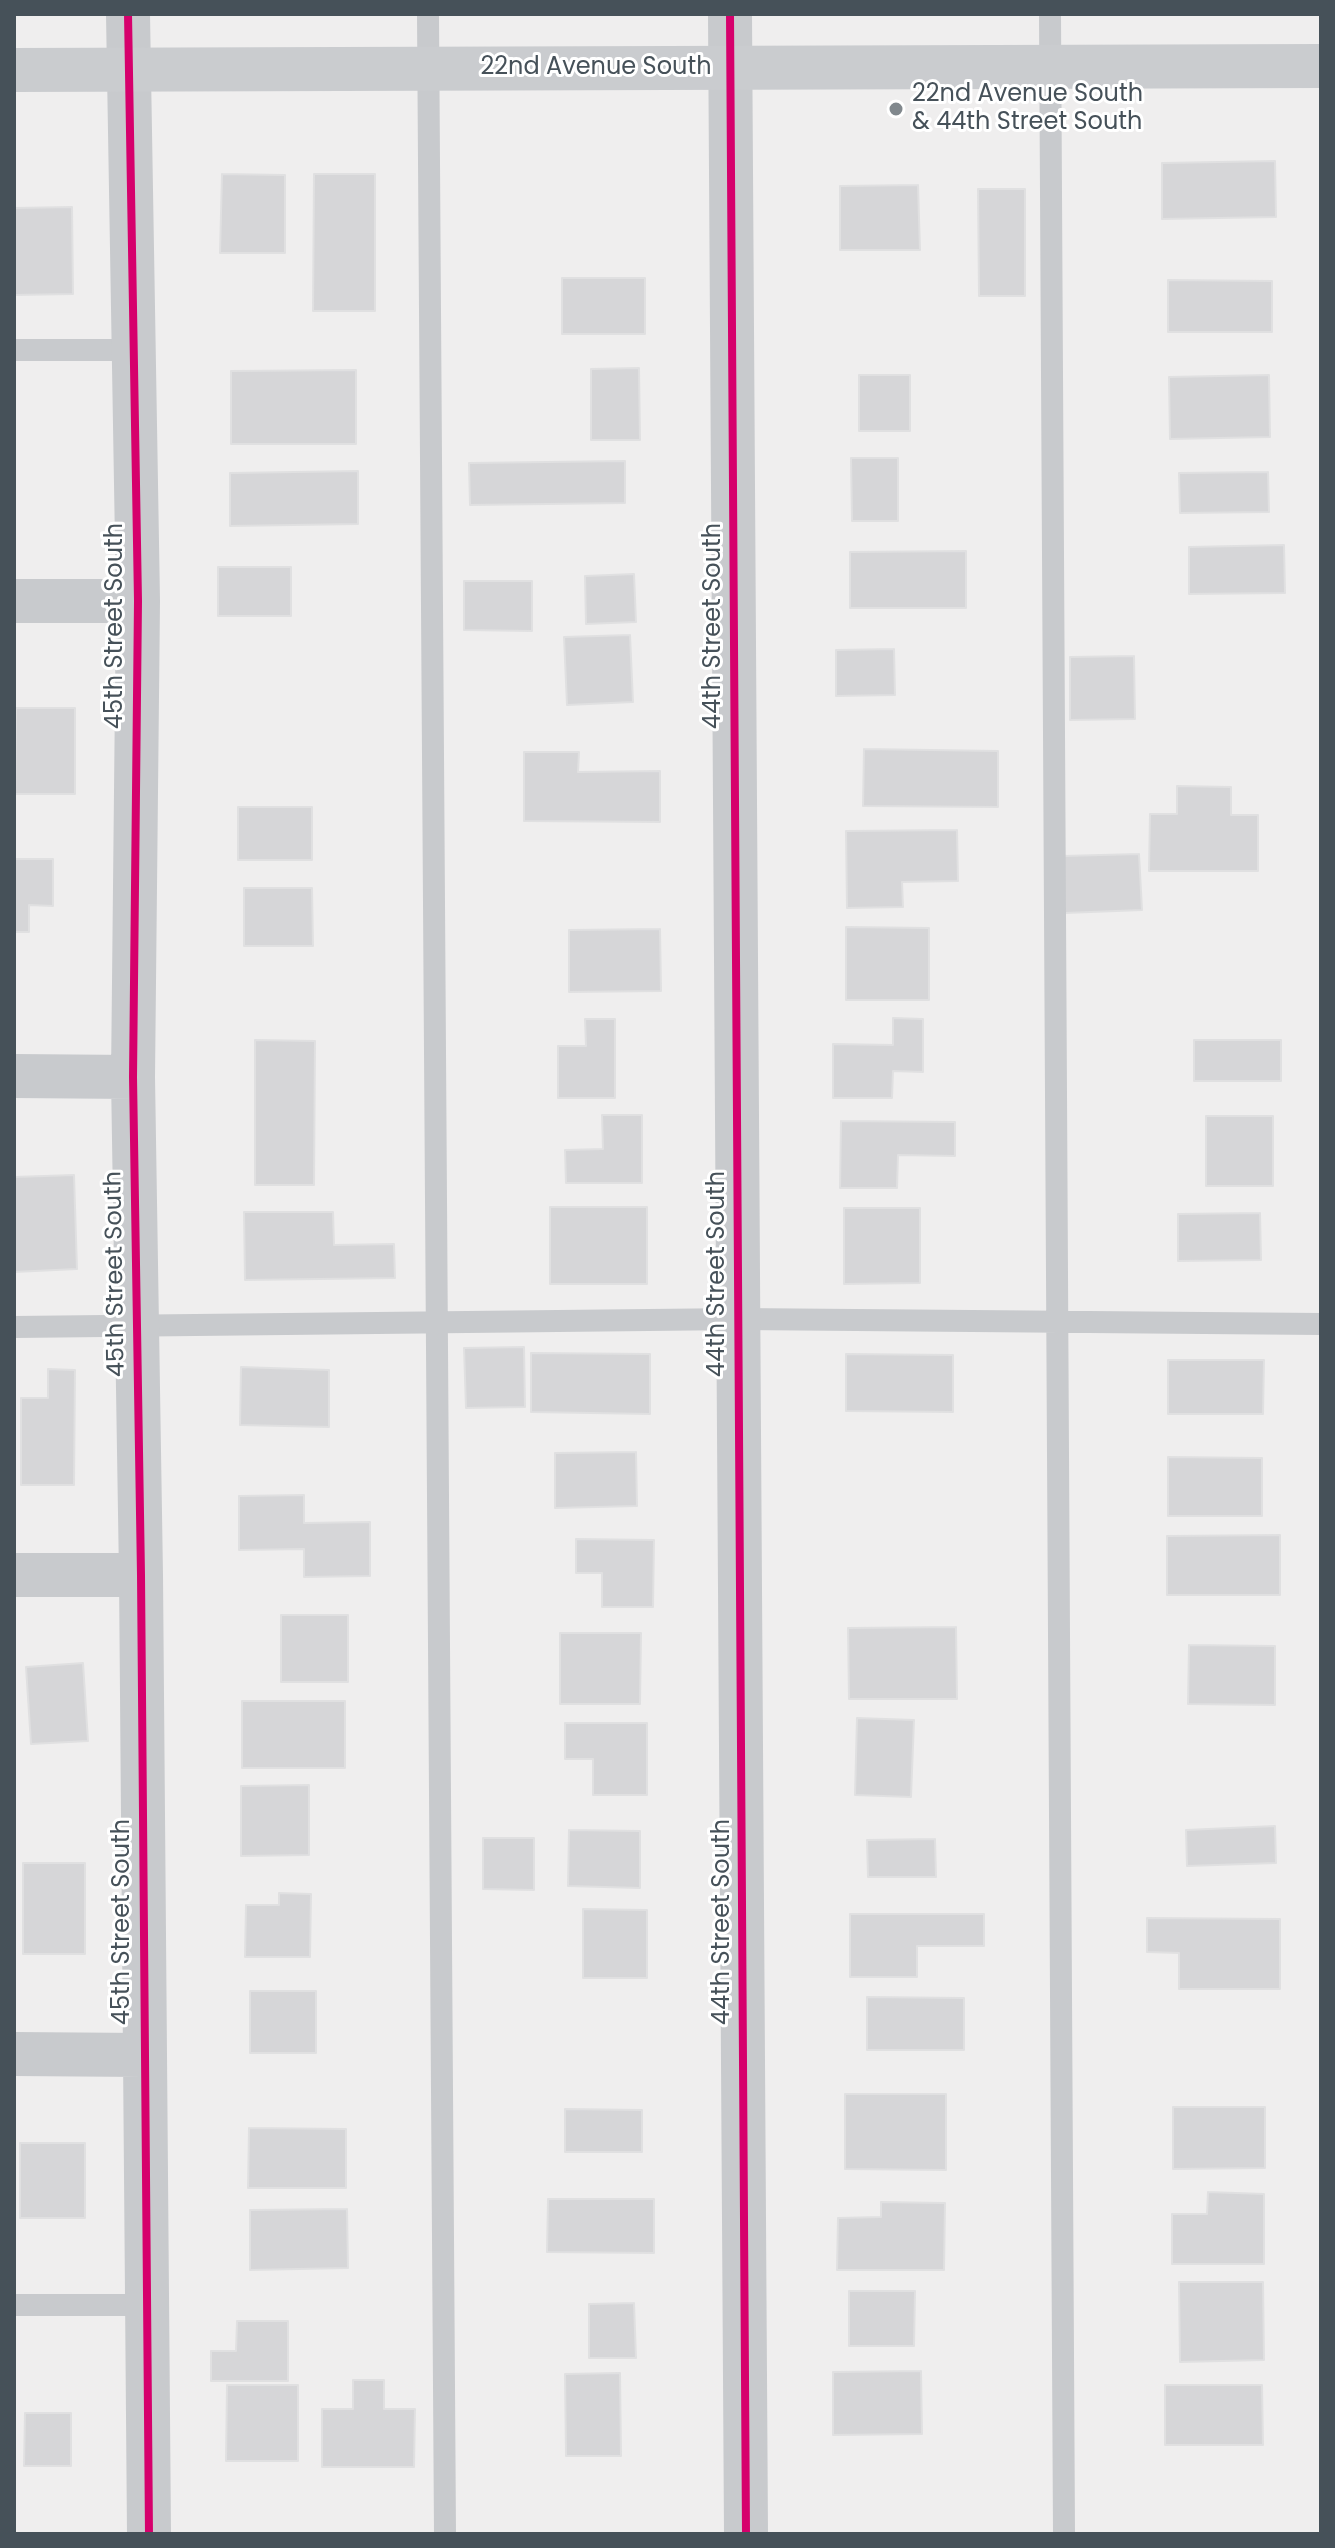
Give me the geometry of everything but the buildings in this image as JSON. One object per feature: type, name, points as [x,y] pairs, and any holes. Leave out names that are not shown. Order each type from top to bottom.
[{"type":"main road","name":"22nd Avenue South","points":[[14,70],[1321,66]]},
{"type":"street","name":"45th Street South","points":[[128,14],[138,601],[133,1077],[141,1575],[149,2534]]},
{"type":"street","name":"44th Street South","points":[[730,14],[746,2534]]},
{"type":"street","points":[[14,601],[138,601]]},
{"type":"street","points":[[14,1076],[133,1077]]},
{"type":"street","points":[[14,1575],[141,1575]]},
{"type":"street","points":[[14,2054],[143,2055]]},
{"type":"lane","points":[[428,14],[445,2534]]},
{"type":"lane","points":[[1050,14],[1064,2534]]},
{"type":"lane","points":[[14,350],[134,350]]},
{"type":"lane","points":[[14,1327],[739,1319],[1321,1324]]},
{"type":"lane","points":[[14,2305],[146,2305]]},
{"type":"cycle path","points":[[128,14],[138,601],[133,1077],[141,1575],[149,2534]]},
{"type":"cycle path","points":[[730,14],[746,2534]]},
{"type":"place","name":"22nd Avenue South & 44th Street South","points":[[896,109]]}]
